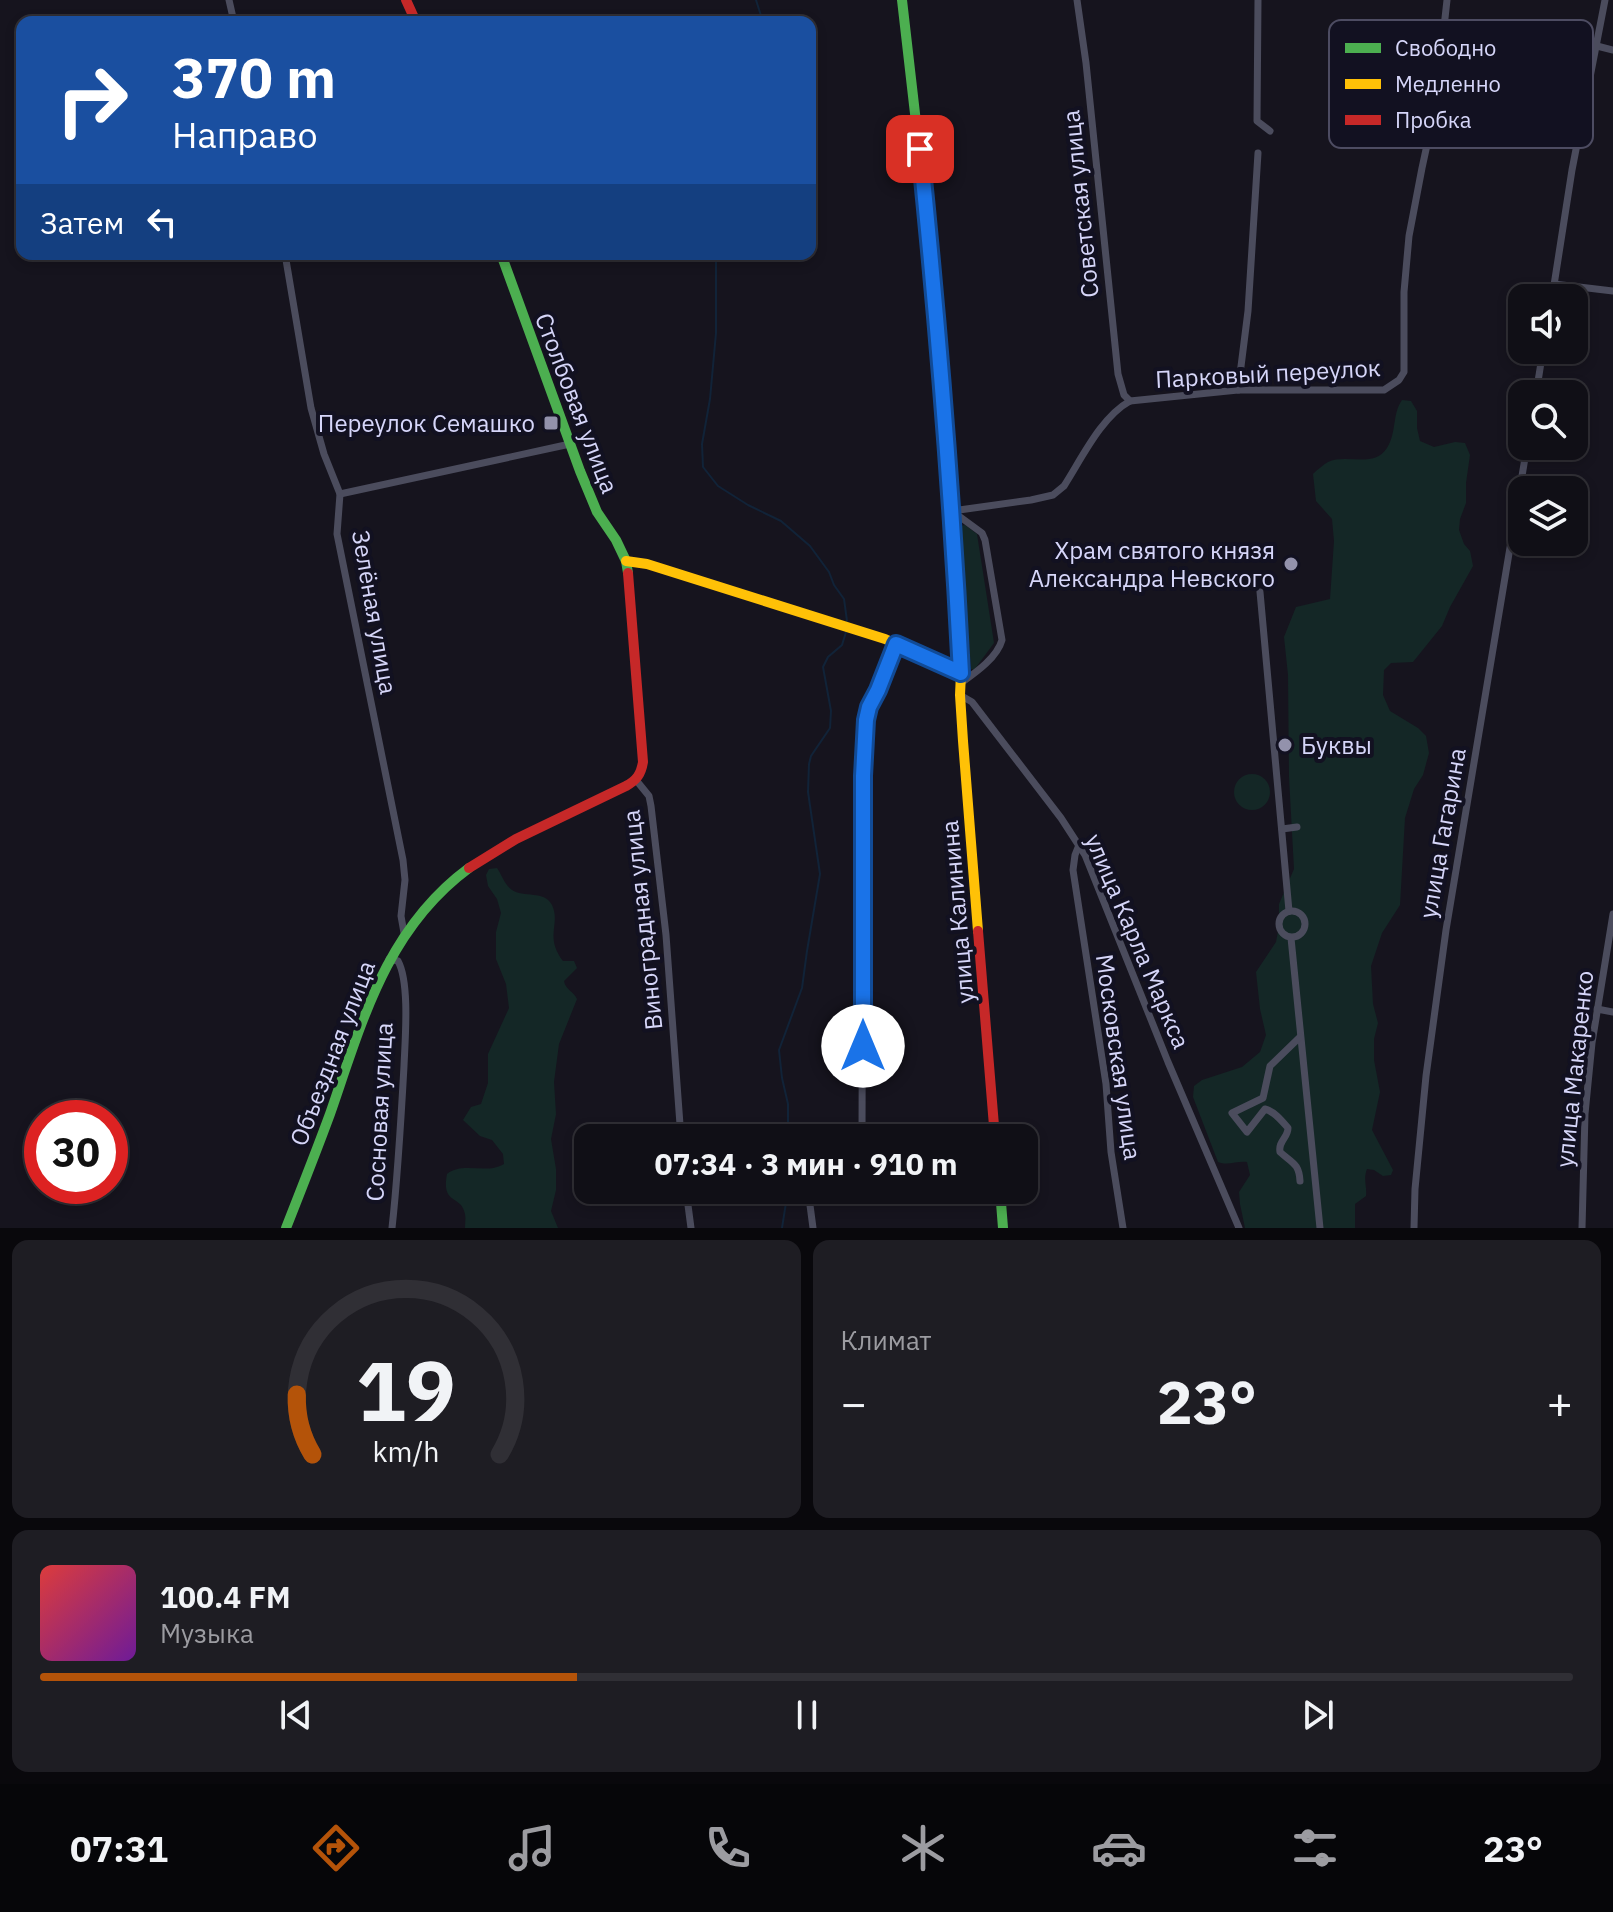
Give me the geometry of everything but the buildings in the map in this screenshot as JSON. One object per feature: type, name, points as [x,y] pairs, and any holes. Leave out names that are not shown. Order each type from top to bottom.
[{"type":"street","name":"улица Калинина","points":[[902,0],[932,262],[947,431],[960,695],[994,1124]]},
{"type":"street","name":"Советская улица","points":[[1077,0],[1118,374],[1124,395],[1130,401]]},
{"type":"street","points":[[1258,0],[1257,121],[1270,131]]},
{"type":"street","name":"Парковый переулок","points":[[1445,20],[1447,0]]},
{"type":"street","points":[[1593,66],[1605,0]]},
{"type":"street","points":[[1597,46],[1613,50]]},
{"type":"street","name":"Парковый переулок","points":[[952,511],[1053,495],[1064,486],[1109,417],[1130,401],[1238,390],[1384,390],[1393,386],[1404,372],[1404,292],[1409,236],[1427,148]]},
{"type":"street","points":[[1554,284],[1576,148]]},
{"type":"street","points":[[1238,390],[1248,311],[1258,153]]},
{"type":"street","name":"Зелёная улица","points":[[286,260],[311,408],[340,494],[337,534],[403,860],[405,880],[401,916],[404,933]]},
{"type":"street","name":"Столбовая улица","points":[[503,260],[597,512],[626,561]]},
{"type":"street","points":[[1588,288],[1613,291]]},
{"type":"street","points":[[340,494],[570,444]]},
{"type":"street","name":"улица Гагарина","points":[[1414,1228],[1426,1076],[1446,930],[1525,460]]},
{"type":"street","points":[[626,561],[647,564],[858,630],[896,644],[961,678],[976,672],[1000,648],[1002,640],[985,540],[982,533],[952,511]]},
{"type":"street","name":"Виноградная улица","points":[[626,561],[643,742],[641,772],[636,780],[649,796],[651,806],[666,935],[680,1124]]},
{"type":"street","points":[[1260,592],[1268,725],[1289,911]]},
{"type":"street","points":[[862,1124],[863,776],[866,720],[896,644]]},
{"type":"street","name":"улица Карла Маркса","points":[[960,695],[972,702],[1061,818],[1085,855],[1239,1228]]},
{"type":"street","name":"Объездная улица","points":[[286,1228],[361,1024],[389,959],[404,933],[454,879],[498,850],[636,780]]},
{"type":"street","points":[[1282,829],[1297,827]]},
{"type":"street","name":"Московская улица","points":[[1079,845],[1073,870],[1106,1084],[1111,1152],[1123,1228]]},
{"type":"street","points":[[1296,911],[1305,920],[1306,926],[1298,936],[1291,938],[1282,933],[1279,924],[1283,914],[1296,911]]},
{"type":"street","name":"улица Макаренко","points":[[1582,1228],[1585,1114],[1597,1009],[1613,914]]},
{"type":"street","points":[[1291,938],[1320,1228]]},
{"type":"street","name":"Сосновая улица","points":[[389,959],[401,965],[405,1030],[392,1228]]},
{"type":"street","points":[[1597,1009],[1613,1012]]},
{"type":"street","points":[[1300,1037],[1270,1066],[1263,1098],[1232,1113],[1247,1132],[1265,1109],[1281,1120],[1288,1133],[1280,1144],[1280,1152],[1297,1167],[1300,1181]]},
{"type":"street","points":[[688,1204],[691,1228]]},
{"type":"street","points":[[810,1204],[813,1228]]},
{"type":"street","points":[[1001,1204],[1003,1228]]},
{"type":"green space","points":[[1402,400],[1411,401],[1417,411],[1420,441],[1434,447],[1465,443],[1470,455],[1466,503],[1459,530],[1470,551],[1473,566],[1442,626],[1413,662],[1391,663],[1384,670],[1383,695],[1390,711],[1426,736],[1429,753],[1405,818],[1400,905],[1382,933],[1371,966],[1373,1004],[1378,1023],[1374,1060],[1380,1092],[1372,1130],[1393,1170],[1391,1175],[1383,1176],[1367,1169],[1366,1196],[1355,1204],[1355,1228],[1245,1228],[1239,1192],[1250,1175],[1247,1162],[1218,1162],[1193,1097],[1194,1086],[1202,1080],[1242,1067],[1260,1052],[1266,1035],[1256,972],[1276,942],[1279,904],[1294,869],[1284,637],[1296,607],[1330,599],[1334,541],[1332,519],[1316,501],[1313,474],[1335,460],[1375,458],[1381,454],[1390,442]]},
{"type":"green space","points":[[965,525],[977,534],[994,643],[974,670],[971,669],[960,526]]},
{"type":"green space","points":[[1252,774],[1265,779],[1270,792],[1265,805],[1252,810],[1239,805],[1234,792],[1239,779]]},
{"type":"green space","points":[[497,868],[512,890],[549,900],[555,918],[557,952],[563,961],[574,961],[577,968],[564,981],[577,999],[559,1044],[554,1082],[556,1114],[551,1139],[556,1190],[551,1211],[558,1228],[465,1228],[463,1208],[447,1191],[447,1174],[453,1170],[504,1164],[503,1154],[492,1140],[480,1136],[463,1120],[471,1107],[481,1104],[488,1083],[488,1054],[509,1008],[506,984],[496,959],[496,932],[501,913],[486,875],[489,869]]},
{"type":"waterway","points":[[756,0],[761,16]]},
{"type":"waterway","points":[[716,260],[716,333],[702,444],[703,467],[718,486],[781,521],[810,546],[844,599],[847,621]]},
{"type":"waterway","points":[[788,1124],[788,1104],[779,1050],[802,988],[820,874],[808,792],[809,764],[830,728],[831,711],[823,667],[828,657],[842,645],[846,632]]},
{"type":"waterway","points":[[782,1228],[786,1204]]},
{"type":"traffic: fast","points":[[902,0],[941,366]]},
{"type":"traffic: fast","points":[[503,260],[580,471],[597,512],[626,561],[628,573]]},
{"type":"traffic: fast","points":[[286,1228],[380,979],[417,919],[441,892],[469,868]]},
{"type":"traffic: fast","points":[[1001,1204],[1003,1228]]},
{"type":"traffic: slow","points":[[941,366],[963,741],[978,931]]},
{"type":"traffic: slow","points":[[626,561],[647,564],[885,639],[961,673]]},
{"type":"traffic: jam","points":[[406,0],[413,16]]},
{"type":"traffic: jam","points":[[469,868],[516,839],[626,786],[640,773],[643,762],[628,573]]},
{"type":"traffic: jam","points":[[978,931],[994,1124]]},
{"type":"place","name":"Переулок Семашко","points":[[551,423]]},
{"type":"place","name":"Храм святого князя Александра Невского","points":[[1291,564]]},
{"type":"place","name":"Буквы","points":[[1285,745]]},
{"type":"route","points":[[863,1046],[863,776],[869,707],[896,644],[961,673],[948,447],[920,149]]}]
